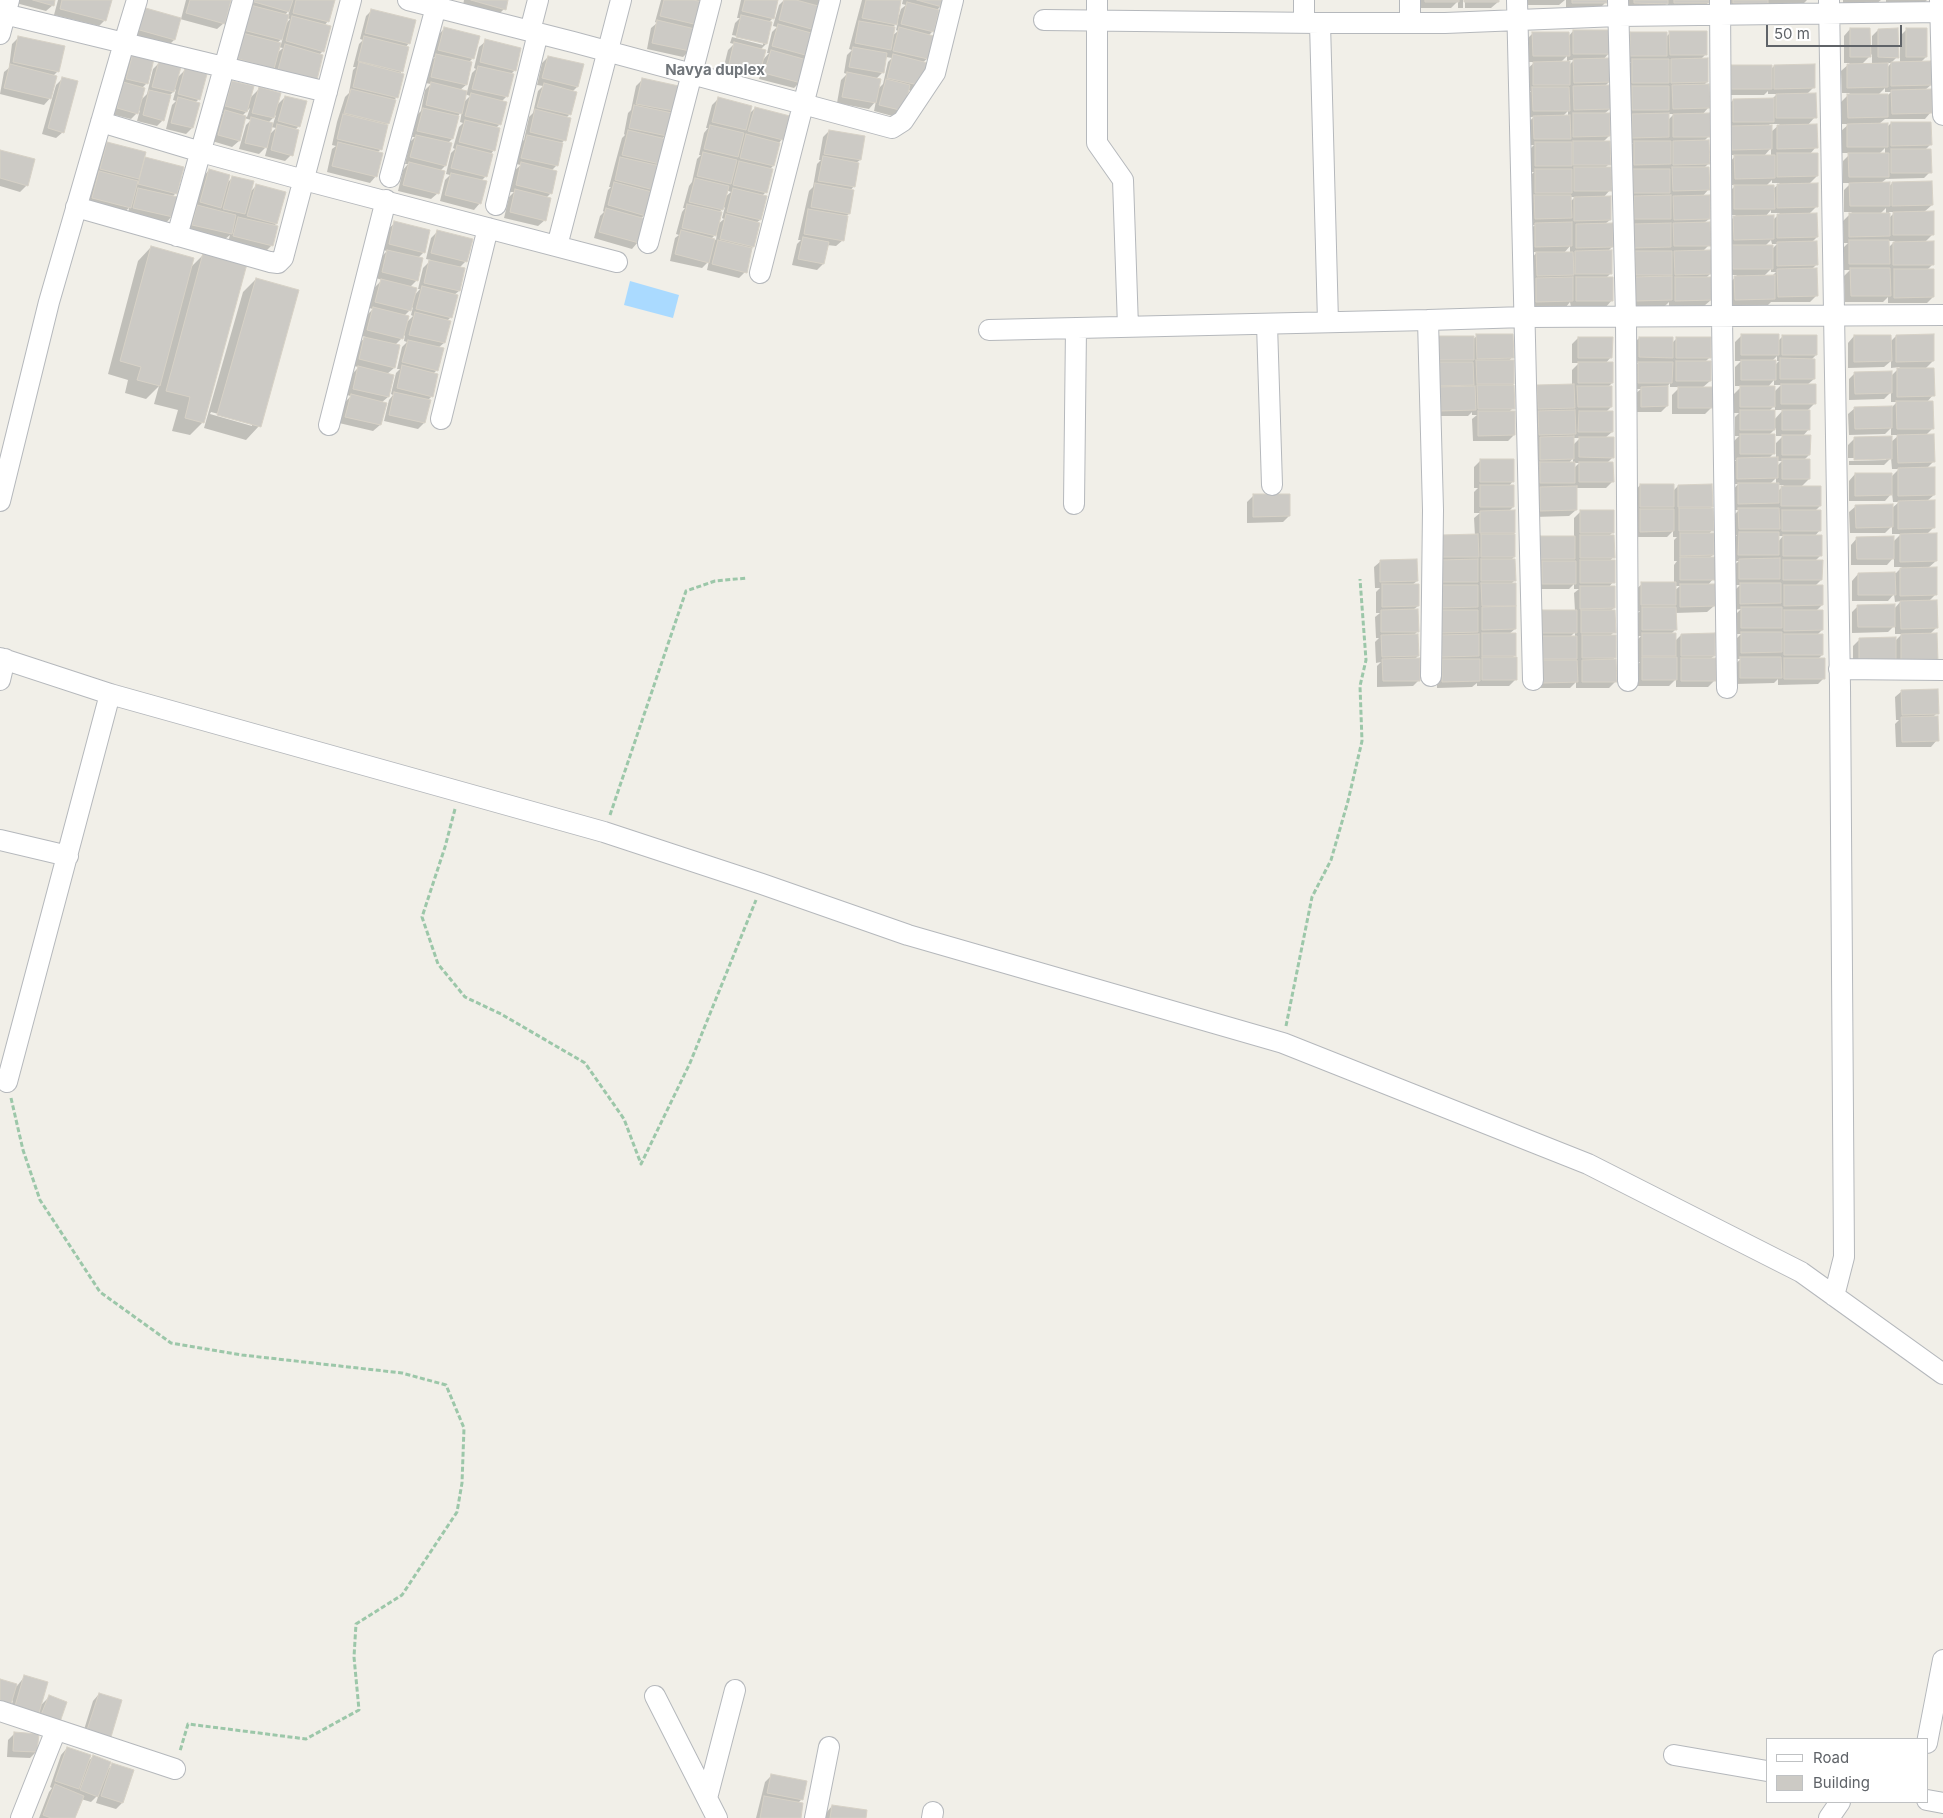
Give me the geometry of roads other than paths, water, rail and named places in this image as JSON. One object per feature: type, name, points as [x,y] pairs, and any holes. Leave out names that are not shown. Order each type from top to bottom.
[{"type":"street","points":[[0,501],[49,302],[137,0]]},
{"type":"street","points":[[177,236],[243,0]]},
{"type":"street","points":[[76,207],[278,263],[283,258],[351,0]]},
{"type":"street","points":[[496,205],[534,32],[538,0]]},
{"type":"street","points":[[557,246],[621,0]]},
{"type":"street","points":[[648,243],[690,75],[711,0]]},
{"type":"street","points":[[760,273],[830,0]]},
{"type":"street","points":[[390,178],[421,2],[892,128],[903,121],[935,73],[953,0]]},
{"type":"street","points":[[1097,0],[1097,143],[1123,180],[1128,327]]},
{"type":"street","points":[[1304,0],[1312,23],[1328,322]]},
{"type":"street","points":[[1410,0],[1410,23]]},
{"type":"street","points":[[1517,0],[1533,680]]},
{"type":"street","points":[[1829,7],[1839,669],[1844,1258],[1834,1296]]},
{"type":"street","points":[[1044,20],[1410,23],[1517,21],[1618,8],[1941,8],[1943,115]]},
{"type":"street","points":[[1618,8],[1626,317],[1628,681]]},
{"type":"street","points":[[1720,8],[1727,688]]},
{"type":"street","points":[[3,15],[327,92]]},
{"type":"street","points":[[101,122],[304,180],[617,262]]},
{"type":"street","points":[[329,425],[386,200]]},
{"type":"street","points":[[441,419],[488,228]]},
{"type":"street","points":[[989,330],[1525,318],[1943,316]]},
{"type":"street","points":[[1428,320],[1433,510],[1431,676]]},
{"type":"street","points":[[1267,324],[1272,484]]},
{"type":"street","points":[[1074,504],[1076,328]]},
{"type":"street","points":[[0,680],[3,658],[110,694],[604,832],[908,935],[1283,1043],[1588,1164],[1801,1272],[1943,1374]]},
{"type":"street","points":[[1839,669],[1943,670]]},
{"type":"street","points":[[7,1082],[110,694]]},
{"type":"street","points":[[0,840],[68,856]]},
{"type":"street","points":[[1928,1738],[1943,1660]]},
{"type":"street","points":[[707,1798],[734,1690]]},
{"type":"street","points":[[655,1696],[717,1818]]},
{"type":"street","points":[[0,1711],[175,1769]]},
{"type":"street","points":[[21,1818],[56,1730]]},
{"type":"street","points":[[815,1818],[829,1747]]},
{"type":"street","points":[[1674,1755],[1766,1771]]},
{"type":"street","points":[[1928,1800],[1943,1803]]},
{"type":"street","points":[[1829,1818],[1839,1803]]},
{"type":"water","points":[[630,281],[679,295],[673,318],[624,305]]},
{"type":"district","name":"Navya duplex","points":[[715,70]]}]
